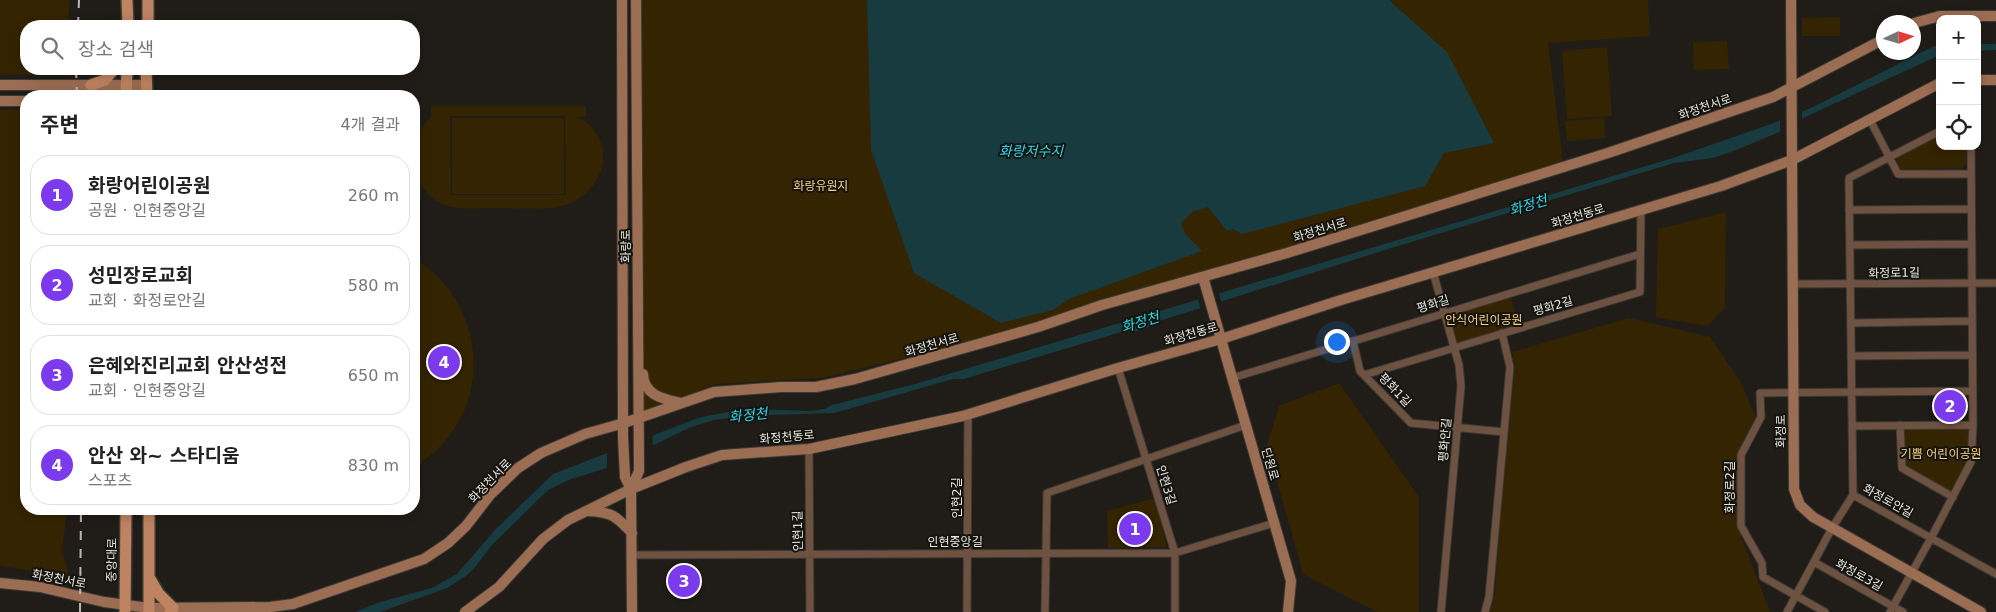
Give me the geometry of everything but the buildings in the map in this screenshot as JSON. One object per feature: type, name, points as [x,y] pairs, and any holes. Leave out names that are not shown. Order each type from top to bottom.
[{"type":"main road","points":[[127,0],[128,20]]},
{"type":"main road","points":[[148,0],[148,20]]},
{"type":"main road","points":[[91,85],[105,80],[109,75]]},
{"type":"main road","points":[[126,90],[127,75]]},
{"type":"main road","points":[[146,75],[146,90]]},
{"type":"main road","name":"중앙대로","points":[[125,608],[126,515]]},
{"type":"main road","points":[[149,515],[149,610]]},
{"type":"main road","points":[[149,577],[171,610]]},
{"type":"street","name":"화랑로","points":[[622,0],[623,437],[625,477],[631,489],[632,612]]},
{"type":"street","name":"화랑로","points":[[631,489],[639,472],[636,0]]},
{"type":"street","points":[[1791,0],[1792,87]]},
{"type":"street","points":[[1921,22],[1940,16],[1996,16]]},
{"type":"street","name":"화정천서로","points":[[0,583],[40,587],[125,608],[149,610],[270,607],[293,604],[406,567],[424,559],[448,543],[466,526],[490,495],[518,468],[535,457],[585,434],[624,423],[714,392],[781,387],[816,387],[855,379],[1038,327],[1102,305],[1203,280],[1601,156],[1773,97],[1876,44]]},
{"type":"street","points":[[1981,80],[1996,80]]},
{"type":"street","name":"화정천동로","points":[[466,612],[499,587],[543,539],[568,520],[631,489],[722,455],[809,449],[968,414],[1221,339],[1433,272],[1733,182],[1792,160],[1936,84]]},
{"type":"street","points":[[0,85],[91,85],[120,90]]},
{"type":"street","name":"화정로","points":[[1792,87],[1794,489],[1800,505],[1813,517],[1981,612]]},
{"type":"street","points":[[0,101],[20,101]]},
{"type":"street","points":[[1870,120],[1898,174],[1971,174]]},
{"type":"street","name":"화정로안길","points":[[1936,133],[1849,178],[1853,495],[1996,574]]},
{"type":"street","points":[[1892,609],[1971,462],[1973,425],[1971,150]]},
{"type":"street","points":[[1849,210],[1971,209]]},
{"type":"street","name":"평화2길","points":[[1364,375],[1640,292],[1641,210]]},
{"type":"street","points":[[1850,245],[1971,244]]},
{"type":"street","name":"평화길","points":[[1232,378],[1640,254]]},
{"type":"street","name":"평화안길","points":[[1433,272],[1459,365],[1461,386],[1441,612]]},
{"type":"street","name":"단원로","points":[[1203,280],[1291,581],[1288,612]]},
{"type":"street","name":"화정로1길","points":[[1793,284],[1996,283]]},
{"type":"street","points":[[1851,323],[1972,321]]},
{"type":"street","points":[[1485,612],[1489,597],[1510,367],[1502,333]]},
{"type":"street","name":"평화1길","points":[[1353,341],[1360,371],[1411,423],[1504,432]]},
{"type":"street","points":[[639,351],[647,389],[658,397],[682,403]]},
{"type":"street","points":[[1851,356],[1972,355]]},
{"type":"street","name":"인현3길","points":[[1118,368],[1175,553],[1175,612]]},
{"type":"street","points":[[1794,392],[1972,391]]},
{"type":"street","name":"화정로2길","points":[[1794,392],[1760,393],[1761,417],[1741,455],[1741,526],[1762,563],[1763,577],[1795,595]]},
{"type":"street","name":"인현2길","points":[[968,414],[968,612]]},
{"type":"street","points":[[1045,612],[1047,493],[1246,425]]},
{"type":"street","points":[[1900,425],[1902,468],[1953,497]]},
{"type":"street","points":[[1852,426],[1973,425]]},
{"type":"street","name":"인현1길","points":[[809,449],[810,612]]},
{"type":"street","points":[[1787,612],[1832,528],[1853,495]]},
{"type":"street","points":[[586,511],[606,512],[620,520],[632,533]]},
{"type":"street","name":"인현중앙길","points":[[632,555],[1175,553],[1274,523]]},
{"type":"street","name":"화정로3길","points":[[1814,562],[1892,609],[1902,612]]},
{"type":"street","points":[[1795,595],[1825,612]]},
{"type":"green space","points":[[0,0],[70,0],[68,20],[20,20],[20,75],[0,75]]},
{"type":"green space","name":"화랑유원지","points":[[634,0],[1648,0],[1650,36],[1548,43],[1563,163],[995,336],[822,378],[715,384],[634,418]]},
{"type":"green space","points":[[1840,17],[1840,36],[1802,36],[1802,18]]},
{"type":"green space","points":[[1727,41],[1729,69],[1694,70],[1693,42]]},
{"type":"green space","points":[[1607,47],[1612,116],[1567,119],[1562,51]]},
{"type":"green space","points":[[431,106],[586,106],[586,116],[577,117],[592,127],[599,137],[603,155],[600,173],[590,189],[575,201],[566,205],[535,209],[466,209],[451,207],[432,198],[420,183],[420,130],[432,117]],"holes":[[[450,116],[565,116],[566,195],[451,195]]]},
{"type":"green space","points":[[20,109],[20,515],[66,515],[62,551],[71,582],[24,569],[0,566],[0,110]]},
{"type":"green space","points":[[452,118],[564,118],[564,194],[452,194]]},
{"type":"green space","points":[[1604,118],[1605,138],[1567,141],[1565,121]]},
{"type":"green space","points":[[1936,136],[1936,150],[1966,150],[1966,164],[1962,168],[1901,169],[1896,160],[1897,156]]},
{"type":"green space","points":[[1726,212],[1725,308],[1707,326],[1656,317],[1658,229]]},
{"type":"green space","points":[[420,263],[440,279],[459,305],[470,333],[474,363],[470,393],[459,421],[440,447],[420,462]]},
{"type":"green space","name":"안식어린이공원","points":[[1510,297],[1519,325],[1457,344],[1449,316]]},
{"type":"green space","points":[[1629,318],[1710,337],[1740,381],[1756,417],[1738,453],[1740,534],[1770,612],[1488,612],[1495,595],[1503,476],[1515,367],[1512,352]]},
{"type":"green space","points":[[1339,383],[1419,497],[1419,612],[1377,612],[1303,574],[1267,446],[1279,406]]},
{"type":"green space","name":"기쁨 어린이공원","points":[[1972,425],[1969,462],[1954,493],[1904,466],[1903,427]]},
{"type":"green space","points":[[1155,498],[1167,547],[1108,548],[1107,511]]},
{"type":"water","name":"화랑저수지","points":[[867,0],[1389,0],[1447,52],[1494,143],[1444,153],[1425,186],[1242,234],[1233,229],[1227,231],[1208,207],[1192,212],[1181,223],[1186,235],[1202,251],[1069,299],[1053,310],[1001,323],[914,273],[871,150]]},
{"type":"water","points":[[1981,44],[1996,44],[1996,50],[1981,51]]},
{"type":"water","name":"화정천","points":[[1936,46],[1936,57],[1803,118],[1779,132],[1713,158],[1674,163],[1398,246],[1156,322],[1145,329],[1121,332],[964,379],[953,379],[834,413],[743,416],[714,420],[691,427],[604,469],[571,479],[548,490],[492,545],[466,576],[447,588],[380,612],[355,612],[380,602],[432,588],[457,574],[495,530],[553,474],[698,418],[742,409],[811,411],[825,409],[832,405],[915,384],[1673,158],[1774,123],[1813,107],[1906,60],[1921,60],[1921,53]]},
{"type":"pier","points":[[1802,109],[1802,121],[1780,134],[1780,118]]},
{"type":"pier","points":[[1218,290],[1222,304],[1201,310],[1197,297]]},
{"type":"pier","points":[[652,433],[653,448],[607,470],[607,451]]},
{"type":"railway","points":[[78,20],[79,0]]},
{"type":"railway","points":[[76,75],[77,90]]},
{"type":"railway","points":[[80,612],[81,515]]},
{"type":"place","name":"안산 와~ 스타디움","points":[[444,362]]},
{"type":"place","name":"성민장로교회","points":[[1950,406]]},
{"type":"place","name":"화랑어린이공원","points":[[1135,529]]},
{"type":"place","name":"은혜와진리교회 안산성전","points":[[684,581]]}]
